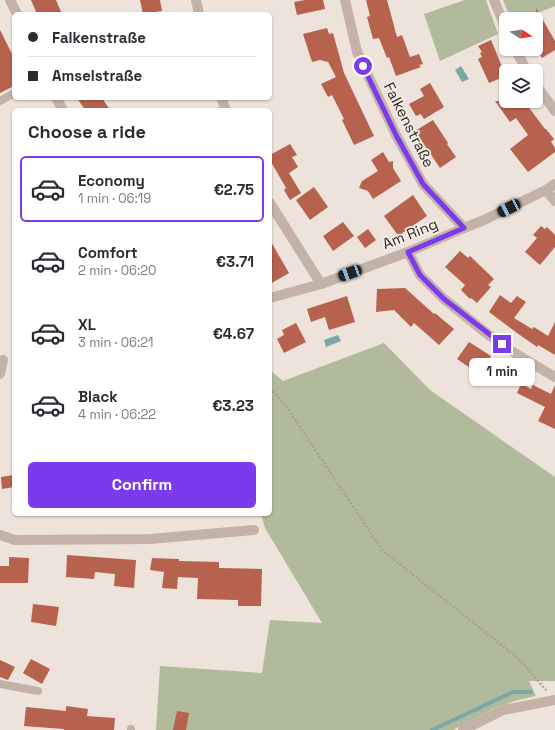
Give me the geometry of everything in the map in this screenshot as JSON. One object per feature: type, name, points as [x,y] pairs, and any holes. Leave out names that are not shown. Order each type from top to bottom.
[{"type":"street","points":[[10,0],[16,12]]},
{"type":"street","points":[[196,0],[199,12]]},
{"type":"street","name":"Falkenstraße","points":[[345,0],[357,52],[396,135],[423,184],[464,228]]},
{"type":"street","points":[[494,0],[499,12]]},
{"type":"street","points":[[543,95],[555,111]]},
{"type":"street","name":"Am Ring","points":[[272,297],[321,284],[408,252],[484,220],[546,190],[555,184]]},
{"type":"street","points":[[546,190],[555,201]]},
{"type":"street","points":[[272,206],[321,284]]},
{"type":"street","points":[[408,252],[420,275],[444,299],[490,336],[513,352],[555,377]]},
{"type":"street","points":[[0,374],[2,360],[12,358]]},
{"type":"street","points":[[0,535],[15,540],[150,539],[254,530]]},
{"type":"street","points":[[463,730],[503,710],[554,700]]},
{"type":"lane","points":[[0,101],[12,94]]},
{"type":"lane","points":[[0,684],[38,691]]},
{"type":"path","points":[[272,390],[286,406],[382,550],[518,658],[554,700]]},
{"type":"green space","points":[[465,0],[486,0],[498,34],[440,61],[424,14]]},
{"type":"green space","points":[[503,0],[555,0],[555,6],[540,12],[508,12]]},
{"type":"green space","points":[[384,343],[430,390],[555,477],[555,681],[529,681],[536,696],[497,707],[453,730],[156,730],[160,666],[262,673],[270,620],[322,623],[265,528],[262,516],[272,516],[272,372],[283,381]]},
{"type":"water","points":[[461,66],[469,79],[462,82],[455,70]]},
{"type":"water","points":[[338,335],[341,341],[326,347],[324,340]]},
{"type":"building","points":[[31,0],[56,0],[61,12],[36,12]]},
{"type":"building","points":[[140,0],[160,0],[162,11],[143,12]]},
{"type":"building","points":[[305,0],[323,0],[325,9],[297,15],[294,2]]},
{"type":"building","points":[[366,0],[387,0],[397,37],[402,35],[410,57],[419,54],[423,64],[419,65],[421,67],[396,76],[389,57],[387,58],[379,38],[373,39],[367,17],[370,16]]},
{"type":"building","points":[[543,20],[555,41],[555,50],[542,58],[541,56],[543,56]]},
{"type":"building","points":[[327,28],[329,34],[333,33],[344,73],[374,136],[354,145],[342,120],[344,119],[332,95],[328,97],[321,84],[336,77],[328,62],[320,60],[312,62],[303,34]]},
{"type":"building","points":[[0,30],[12,54],[12,87],[0,93]]},
{"type":"building","points":[[491,40],[501,64],[499,64],[499,79],[489,83],[478,59],[482,57],[480,53],[482,52],[478,46]]},
{"type":"building","points":[[430,83],[444,107],[424,119],[421,114],[416,116],[409,104],[424,96],[420,89]]},
{"type":"building","points":[[78,100],[103,100],[109,108],[84,108]]},
{"type":"building","points":[[495,101],[499,101],[499,107]]},
{"type":"building","points":[[500,108],[529,108],[554,139],[551,142],[555,148],[555,152],[528,172],[510,149],[528,135],[516,118],[510,122]]},
{"type":"building","points":[[433,120],[456,157],[440,168],[415,131]]},
{"type":"building","points":[[290,144],[297,155],[292,157],[298,167],[289,173],[301,193],[290,200],[284,190],[286,188],[272,164],[272,154]]},
{"type":"building","points":[[383,152],[389,162],[393,161],[393,168],[401,181],[373,199],[368,191],[359,188],[362,181],[378,171],[371,160]]},
{"type":"building","points":[[314,187],[328,207],[310,220],[296,200]]},
{"type":"building","points":[[413,195],[427,216],[401,234],[397,234],[384,216]]},
{"type":"building","points":[[343,222],[354,236],[333,251],[323,236]]},
{"type":"building","points":[[541,226],[545,229],[547,227],[555,235],[555,247],[540,265],[525,252],[537,238],[533,235]]},
{"type":"building","points":[[368,229],[376,240],[365,248],[357,237]]},
{"type":"building","points":[[272,243],[289,273],[272,283]]},
{"type":"building","points":[[460,251],[468,258],[470,256],[494,279],[488,285],[491,287],[477,303],[471,298],[470,299],[461,290],[465,285],[445,267]]},
{"type":"building","points":[[405,288],[434,314],[435,313],[454,329],[439,345],[414,323],[411,327],[394,310],[376,312],[377,289]]},
{"type":"building","points":[[500,295],[511,303],[517,296],[526,302],[514,318],[532,329],[534,327],[548,336],[555,322],[555,355],[538,345],[537,347],[489,312]]},
{"type":"building","points":[[347,296],[355,322],[329,330],[325,317],[311,322],[307,309]]},
{"type":"building","points":[[296,323],[306,342],[284,353],[277,339],[284,335],[282,330]]},
{"type":"building","points":[[469,342],[491,356],[489,360],[498,365],[488,380],[457,359]]},
{"type":"building","points":[[521,384],[531,389],[533,385],[551,394],[555,385],[555,429],[538,421],[545,407],[517,393]]},
{"type":"building","points":[[12,475],[12,487],[2,489],[1,477]]},
{"type":"building","points":[[67,555],[136,560],[134,588],[114,586],[115,574],[95,572],[94,579],[66,577]]},
{"type":"building","points":[[9,557],[29,558],[28,583],[0,583],[0,566],[9,566]]},
{"type":"building","points":[[152,558],[179,559],[179,561],[219,562],[219,568],[262,569],[261,606],[238,606],[238,600],[197,599],[198,578],[178,577],[177,589],[162,588],[164,572],[150,570]]},
{"type":"building","points":[[33,604],[59,607],[56,626],[31,622]]},
{"type":"building","points":[[31,659],[50,669],[42,684],[23,673]]},
{"type":"building","points":[[0,660],[15,667],[8,680],[0,677]]},
{"type":"building","points":[[66,706],[88,709],[87,716],[115,718],[114,730],[64,730],[24,726],[26,707],[66,711]]},
{"type":"building","points":[[177,711],[189,713],[186,730],[173,730]]},
{"type":"waterway","points":[[432,730],[513,692],[531,692]]},
{"type":"route","points":[[363,66],[396,135],[423,184],[464,228],[408,252],[420,275],[444,299],[502,344]]}]
